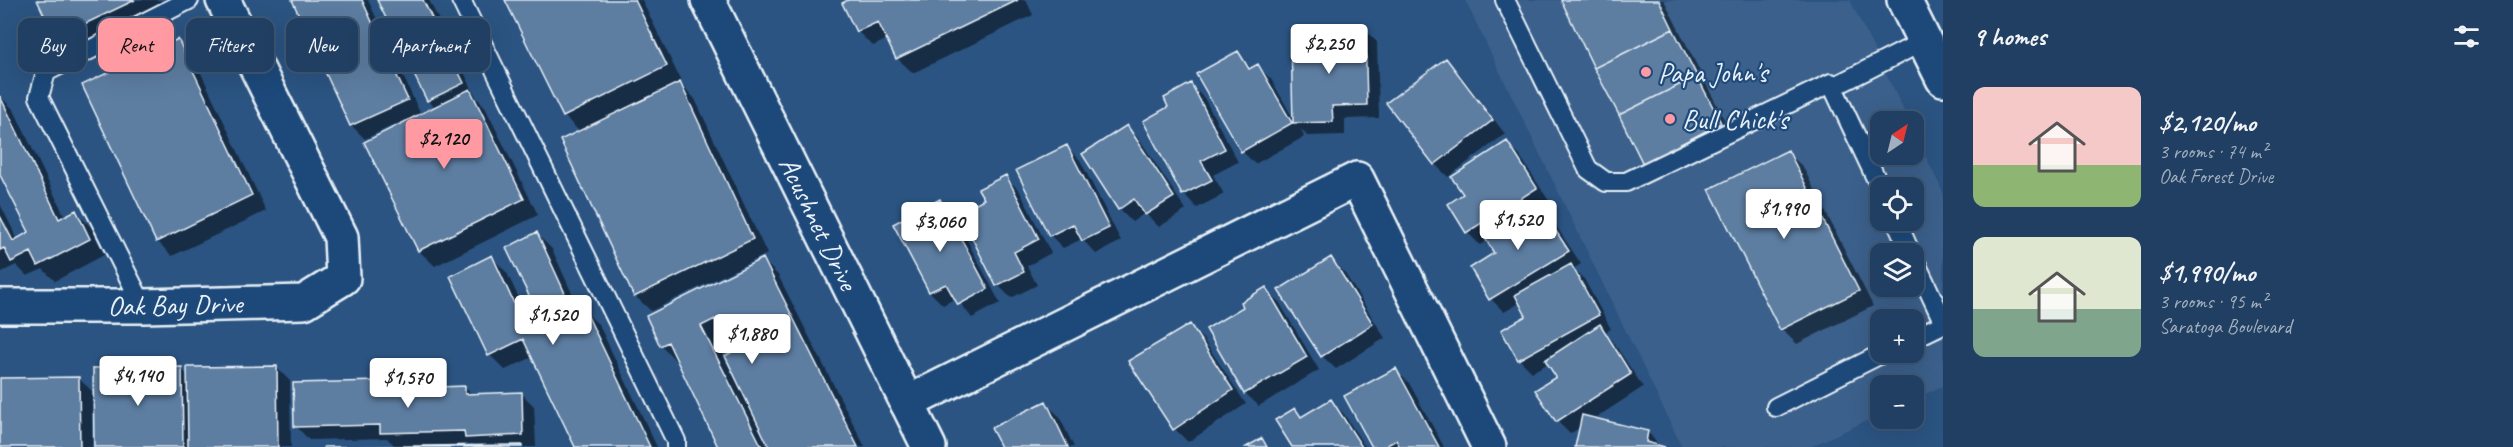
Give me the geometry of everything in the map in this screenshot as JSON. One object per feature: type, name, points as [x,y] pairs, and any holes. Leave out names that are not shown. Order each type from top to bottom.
[{"type":"street","name":"Oak Bay Drive","points":[[0,306],[143,306],[304,302],[343,278],[341,237],[224,0]]},
{"type":"street","name":"Acushnet Drive","points":[[708,0],[929,447]]},
{"type":"street","points":[[1904,0],[1943,79]]},
{"type":"street","points":[[907,403],[1357,179],[1489,447]]},
{"type":"lane","points":[[143,306],[39,97],[46,72],[189,0]]},
{"type":"lane","points":[[461,0],[676,441],[676,447]]},
{"type":"lane","points":[[1505,0],[1588,169],[1606,182],[1626,182],[1831,83],[1875,177]]},
{"type":"lane","points":[[1833,87],[1924,41]]},
{"type":"lane","points":[[1924,281],[1943,322],[1924,332]]},
{"type":"lane","points":[[1776,407],[1870,360]]},
{"type":"shaded area","points":[[1465,0],[1850,0],[1904,111],[1870,111],[1870,165],[1924,165],[1924,153],[1943,192],[1943,386],[1924,395],[1924,375],[1870,375],[1870,419],[1810,447],[1682,447]]},
{"type":"building","points":[[37,0],[135,0],[86,23],[86,18],[46,18]]},
{"type":"building","points":[[292,0],[362,0],[370,18],[370,72],[395,72],[408,100],[350,126],[325,72],[358,72],[358,18],[300,18]]},
{"type":"building","points":[[377,0],[423,0],[432,18],[386,18]]},
{"type":"building","points":[[505,0],[635,0],[667,66],[563,117]]},
{"type":"building","points":[[848,0],[1018,0],[896,59],[878,22],[856,32],[842,3]]},
{"type":"building","points":[[1561,0],[1659,0],[1673,29],[1594,68]]},
{"type":"building","points":[[1365,27],[1367,105],[1332,106],[1333,122],[1293,123],[1291,41],[1329,40],[1328,28]]},
{"type":"building","name":"Papa John's","points":[[1673,29],[1697,76],[1619,115],[1594,68]]},
{"type":"building","points":[[178,39],[186,56],[186,72],[194,72],[252,195],[156,242],[82,85],[109,72],[174,72],[174,41]]},
{"type":"building","points":[[1238,51],[1249,69],[1258,64],[1292,123],[1241,152],[1196,74]]},
{"type":"building","points":[[1446,58],[1493,120],[1434,165],[1386,103]]},
{"type":"building","points":[[413,72],[459,72],[464,83],[427,101]]},
{"type":"building","name":"Bull Chick's","points":[[1697,76],[1721,123],[1643,164],[1619,115]]},
{"type":"building","points":[[680,82],[753,239],[634,297],[560,140]]},
{"type":"building","points":[[1191,83],[1225,149],[1201,161],[1212,180],[1182,195],[1143,121],[1168,107],[1164,98]]},
{"type":"building","points":[[470,89],[524,199],[418,251],[364,142]]},
{"type":"building","points":[[0,96],[59,219],[76,210],[90,239],[38,266],[31,252],[11,262],[4,248],[0,250],[0,216],[13,241],[29,232],[0,175]]},
{"type":"building","points":[[1127,125],[1174,197],[1145,215],[1134,199],[1118,210],[1082,154]]},
{"type":"building","points":[[1507,141],[1537,188],[1466,233],[1448,204],[1463,194],[1451,177]]},
{"type":"building","points":[[1067,145],[1109,228],[1082,241],[1073,224],[1049,236],[1016,170]]},
{"type":"building","points":[[1788,150],[1859,291],[1780,330],[1709,189]]},
{"type":"building","points":[[1006,175],[1039,239],[1014,252],[1024,272],[996,286],[959,212],[984,199],[978,189]]},
{"type":"building","points":[[940,199],[988,289],[958,305],[946,284],[929,292],[893,224]]},
{"type":"building","points":[[1537,202],[1569,251],[1489,300],[1470,268],[1494,253],[1483,235]]},
{"type":"building","points":[[537,232],[574,313],[584,308],[650,447],[575,447],[523,339],[488,356],[450,276],[492,255],[526,330],[544,327],[506,248]]},
{"type":"building","points":[[1331,257],[1373,324],[1321,357],[1278,290]]},
{"type":"building","points":[[763,258],[858,447],[769,447],[725,356],[731,353],[715,319],[701,326],[762,447],[718,447],[668,342],[660,346],[646,316]]},
{"type":"building","points":[[1571,264],[1599,315],[1518,360],[1501,330],[1526,316],[1515,295]]},
{"type":"building","points":[[1266,287],[1307,357],[1244,394],[1206,329],[1243,307],[1241,302]]},
{"type":"building","points":[[1190,324],[1233,390],[1173,430],[1128,361]]},
{"type":"building","points":[[1600,324],[1631,374],[1556,422],[1535,390],[1556,377],[1545,360]]},
{"type":"building","points":[[277,366],[278,447],[188,447],[187,367]]},
{"type":"building","points":[[182,367],[183,447],[94,447],[93,368]]},
{"type":"building","points":[[1396,368],[1439,447],[1400,447],[1396,440],[1384,447],[1372,447],[1344,396]]},
{"type":"building","points":[[79,377],[80,447],[0,447],[0,378]]},
{"type":"building","points":[[381,381],[381,389],[465,386],[465,394],[522,392],[523,435],[465,438],[464,431],[380,433],[380,425],[294,427],[293,383]]},
{"type":"building","points":[[1331,399],[1362,447],[1292,447],[1275,420],[1295,408],[1301,417]]},
{"type":"building","points":[[1046,401],[1068,447],[1001,447],[991,428]]},
{"type":"building","points":[[1582,415],[1648,431],[1646,442],[1665,447],[1575,447]]},
{"type":"building","points":[[1262,438],[1267,447],[1246,447]]},
{"type":"building","points":[[522,445],[522,447],[323,447]]},
{"type":"place","name":"Papa John's","points":[[1646,72]]},
{"type":"place","name":"Bull Chick's","points":[[1670,119]]}]
